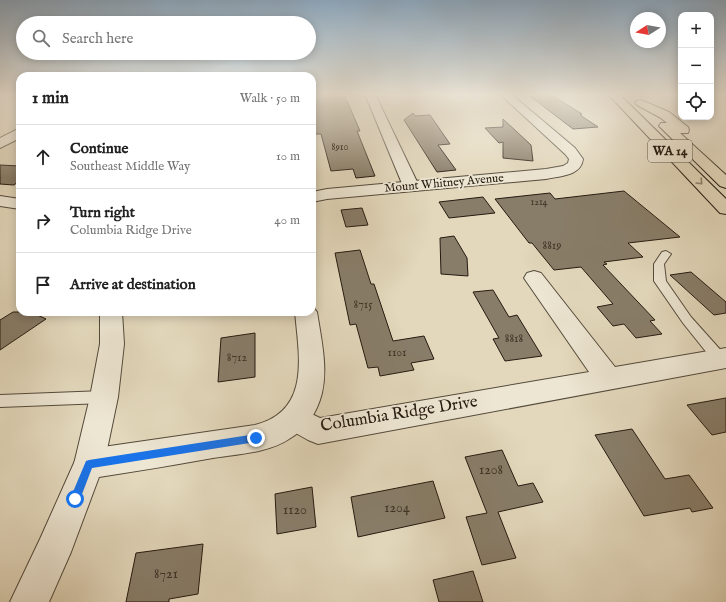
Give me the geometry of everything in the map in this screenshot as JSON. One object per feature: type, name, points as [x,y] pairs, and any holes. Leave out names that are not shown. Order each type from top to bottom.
[{"type":"highway","name":"WA 14","points":[[641,122],[726,209]]},
{"type":"highway","name":"WA 14","points":[[661,122],[726,184]]},
{"type":"highway","points":[[674,122],[721,161]]},
{"type":"street","points":[[383,122],[411,186]]},
{"type":"street","name":"Mount Whitney Avenue","points":[[316,196],[558,172],[568,170],[575,165],[576,159],[570,151],[537,122]]},
{"type":"street","points":[[0,144],[16,134]]},
{"type":"street","points":[[0,201],[16,203]]},
{"type":"street","points":[[534,278],[608,378]]},
{"type":"street","points":[[29,602],[53,552],[89,464],[104,397],[112,344],[111,316]]},
{"type":"street","points":[[89,464],[256,438],[279,430],[294,418],[306,404],[311,386],[306,316]]},
{"type":"street","name":"Columbia Ridge Drive","points":[[294,418],[318,431],[723,358]]},
{"type":"lane","points":[[666,254],[659,264],[660,280],[687,320],[723,358]]},
{"type":"lane","points":[[0,401],[104,397]]},
{"type":"building","points":[[316,122],[356,122],[360,131],[357,131],[375,176],[356,178],[353,169],[331,171],[321,134],[316,134]]},
{"type":"building","points":[[405,122],[435,122],[450,144],[438,145],[456,170],[437,172]]},
{"type":"building","points":[[503,122],[506,122],[531,145],[533,161],[503,158],[503,142],[499,143],[485,128],[503,127]]},
{"type":"building","points":[[564,122],[591,122],[598,127],[573,129]]},
{"type":"building","points":[[0,165],[16,166],[16,183],[14,185],[0,184]]},
{"type":"building","points":[[624,191],[680,237],[628,243],[643,257],[604,262],[607,264],[603,265],[655,320],[650,321],[662,334],[636,338],[624,324],[613,326],[597,307],[613,304],[581,267],[554,270],[532,243],[529,243],[495,199],[550,193],[555,199]]},
{"type":"building","points":[[483,197],[495,213],[449,218],[439,202]]},
{"type":"building","points":[[362,208],[368,225],[346,227],[341,210]]},
{"type":"building","points":[[454,236],[467,258],[468,276],[441,274],[440,238]]},
{"type":"building","points":[[360,250],[371,284],[374,284],[393,341],[424,336],[434,359],[411,363],[414,370],[380,376],[378,367],[368,368],[356,324],[350,325],[335,253]]},
{"type":"building","points":[[691,272],[726,302],[726,313],[714,315],[670,275]]},
{"type":"building","points":[[493,290],[509,317],[517,315],[542,356],[505,361],[493,339],[499,338],[473,292]]},
{"type":"building","points":[[13,312],[16,312],[16,316],[40,316],[46,319],[0,350],[0,320]]},
{"type":"building","points":[[255,333],[255,377],[218,382],[221,338]]},
{"type":"building","points":[[726,398],[726,432],[712,435],[687,405]]},
{"type":"building","points":[[632,429],[665,479],[689,475],[713,508],[692,512],[690,508],[644,516],[595,435]]},
{"type":"building","points":[[502,450],[518,486],[533,483],[543,502],[498,512],[516,558],[482,565],[466,517],[487,513],[465,457]]},
{"type":"building","points":[[433,481],[445,518],[358,537],[351,497]]},
{"type":"building","points":[[312,487],[316,527],[277,534],[275,494]]},
{"type":"building","points":[[203,544],[198,594],[169,599],[169,602],[126,602],[136,553]]},
{"type":"building","points":[[473,571],[483,602],[439,602],[433,580]]},
{"type":"route","points":[[75,499],[89,464],[256,438]]}]
